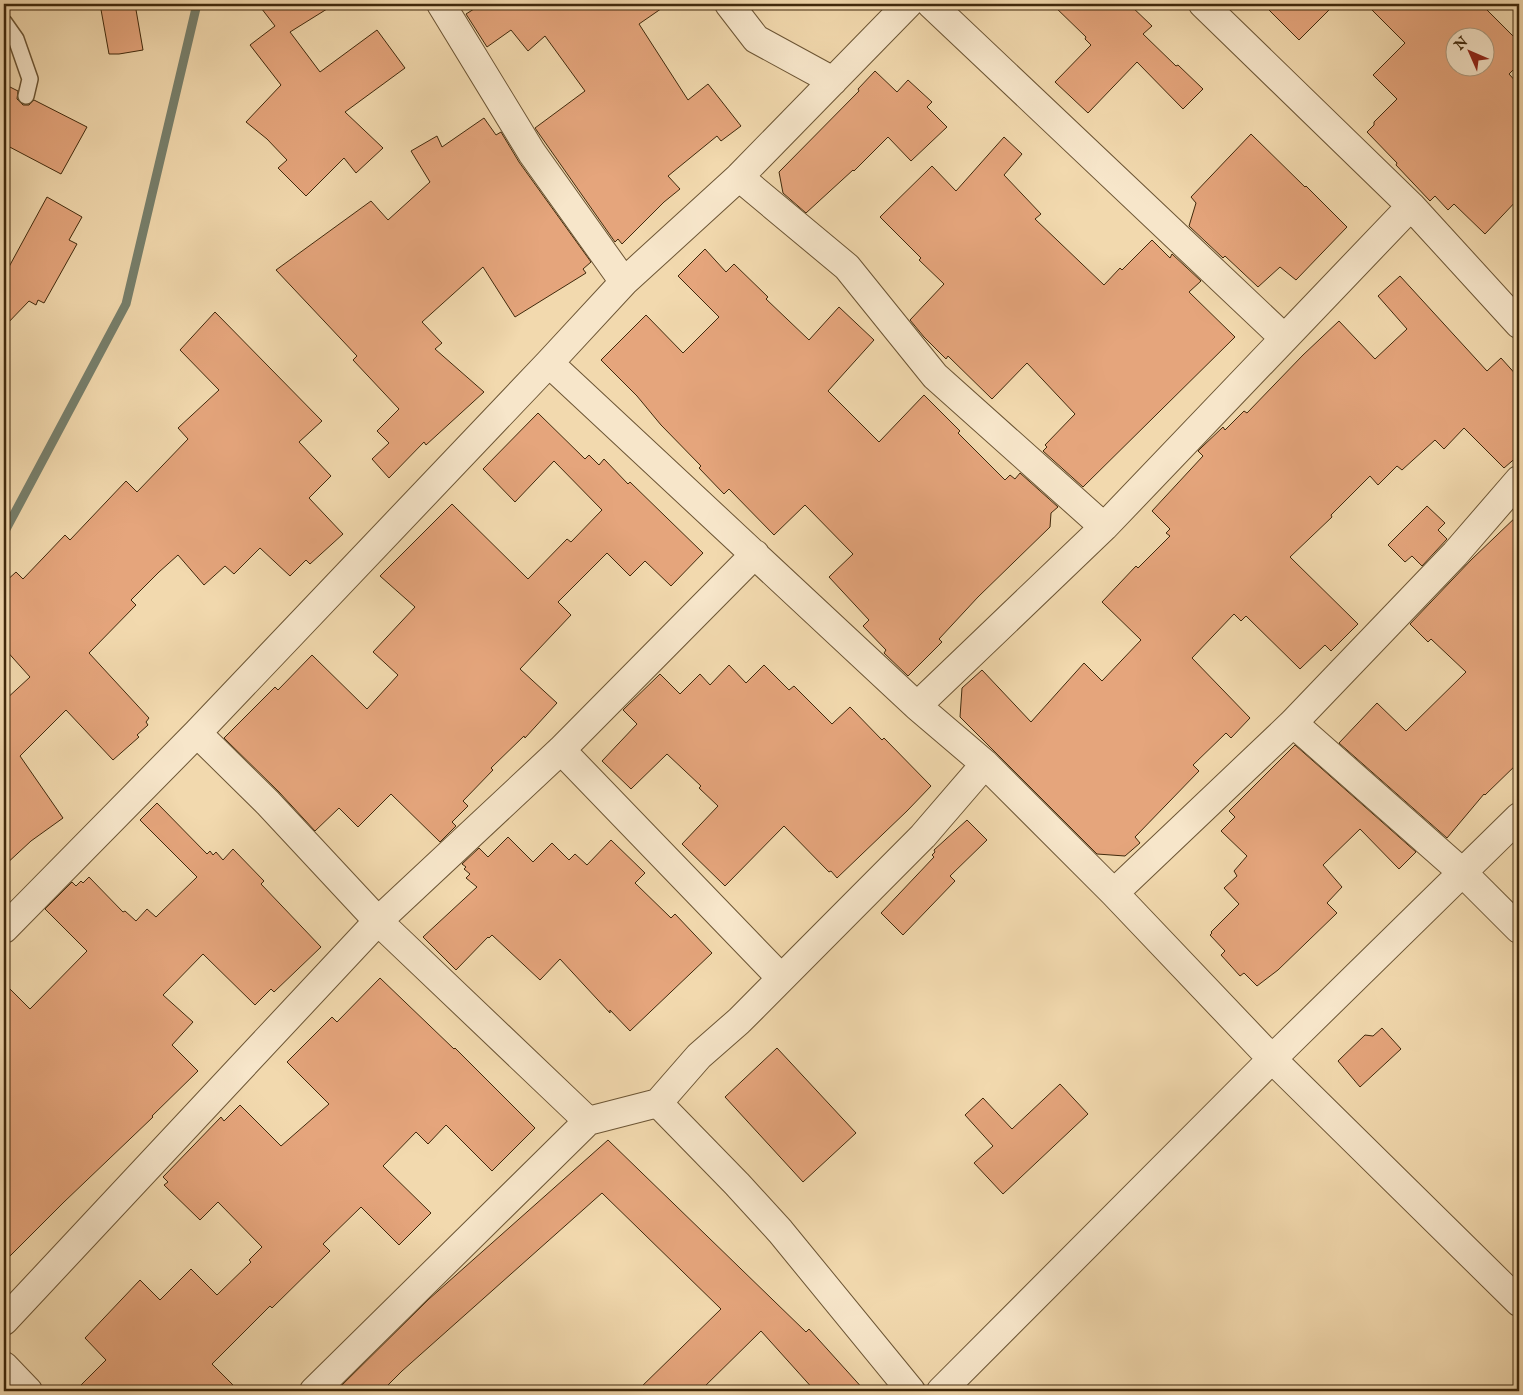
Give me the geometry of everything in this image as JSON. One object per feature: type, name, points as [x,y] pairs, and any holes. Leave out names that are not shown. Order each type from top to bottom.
[{"type":"street","points":[[441,4],[532,153],[624,282]]},
{"type":"street","points":[[729,4],[756,39],[833,81]]},
{"type":"street","points":[[4,929],[197,733],[624,282],[739,177],[908,4]]},
{"type":"street","points":[[930,4],[1284,338]]},
{"type":"street","points":[[1203,4],[1411,206],[1519,324]]},
{"type":"street","points":[[739,177],[847,267],[935,376],[1104,527]]},
{"type":"street","points":[[917,706],[1104,527],[1411,206]]},
{"type":"street","points":[[549,363],[917,706],[985,764],[1114,893],[1272,1059],[1519,1302]]},
{"type":"street","points":[[1114,893],[1293,723],[1455,554],[1519,480]]},
{"type":"street","points":[[4,1320],[378,922],[561,750],[755,554]]},
{"type":"street","points":[[1293,723],[1464,873],[1519,930]]},
{"type":"street","points":[[197,733],[268,803],[378,922],[588,1121]]},
{"type":"street","points":[[561,750],[781,978]]},
{"type":"street","points":[[314,1391],[588,1121],[658,1103],[699,1056],[739,1021],[923,836],[985,764]]},
{"type":"street","points":[[941,1391],[1272,1059],[1464,873],[1519,817]]},
{"type":"street","points":[[658,1103],[738,1184],[780,1231],[911,1391]]},
{"type":"street","points":[[4,1366],[28,1391]]},
{"type":"lane","points":[[4,22],[16,39],[30,79],[26,96]]},
{"type":"building","points":[[100,4],[135,4],[143,50],[109,54]]},
{"type":"building","points":[[258,4],[335,4],[290,32],[320,72],[377,30],[405,68],[345,112],[383,148],[356,173],[344,158],[306,196],[278,168],[287,160],[267,139],[246,122],[281,85],[250,45],[275,26]]},
{"type":"building","points":[[482,4],[668,4],[639,24],[688,100],[708,84],[741,126],[721,141],[717,136],[668,176],[680,189],[664,202],[622,244],[618,239],[615,242],[535,128],[585,91],[545,36],[528,51],[511,30],[487,47],[466,14]]},
{"type":"building","points":[[1052,4],[1129,4],[1152,26],[1143,34],[1203,89],[1183,109],[1137,62],[1088,113],[1055,82],[1091,45],[1085,39],[1086,37]]},
{"type":"building","points":[[1263,4],[1335,4],[1299,40]]},
{"type":"building","points":[[1366,4],[1481,4],[1519,42],[1519,64],[1509,74],[1519,85],[1519,198],[1485,234],[1454,204],[1448,210],[1435,196],[1430,201],[1367,132],[1374,125],[1374,122],[1397,99],[1373,75],[1405,43]]},
{"type":"building","points":[[875,71],[897,92],[908,80],[932,102],[927,107],[947,127],[911,161],[888,137],[854,171],[806,213],[783,193],[779,172],[859,91],[858,89]]},
{"type":"building","points":[[4,84],[18,91],[17,99],[23,105],[29,105],[34,100],[87,127],[61,174],[4,144]]},
{"type":"building","points":[[484,118],[496,135],[501,132],[519,162],[591,262],[583,269],[586,273],[515,317],[483,267],[422,322],[442,343],[435,349],[484,392],[426,445],[424,442],[389,478],[372,459],[389,443],[377,431],[399,409],[353,360],[357,356],[276,270],[371,201],[388,220],[430,182],[411,151],[437,136],[442,147]]},
{"type":"building","points":[[1251,134],[1347,227],[1296,280],[1280,267],[1258,287],[1189,226],[1196,203],[1191,197]]},
{"type":"building","points":[[1004,137],[1022,154],[1004,175],[1041,214],[1035,219],[1104,285],[1152,240],[1170,258],[1172,254],[1201,281],[1189,292],[1235,337],[1083,487],[1043,451],[1047,447],[1045,445],[1075,414],[1027,363],[992,399],[948,356],[946,359],[910,320],[944,284],[919,260],[921,258],[880,217],[932,166],[956,191]]},
{"type":"building","points":[[47,197],[82,217],[69,240],[77,244],[44,303],[38,300],[36,305],[29,301],[4,327],[4,276]]},
{"type":"building","points":[[705,249],[726,272],[734,264],[768,297],[766,299],[809,340],[839,307],[874,340],[828,391],[879,442],[924,395],[960,431],[958,433],[1005,480],[1010,475],[1015,479],[1020,473],[1058,507],[1051,513],[1050,527],[978,597],[939,639],[942,642],[908,676],[884,653],[886,650],[863,626],[869,620],[829,577],[853,554],[805,505],[774,535],[729,489],[724,494],[637,396],[601,360],[646,315],[683,353],[719,317],[678,276]]},
{"type":"building","points":[[1400,276],[1487,371],[1501,358],[1519,378],[1519,455],[1504,468],[1464,428],[1444,449],[1435,440],[1402,470],[1397,466],[1378,485],[1370,476],[1331,515],[1332,517],[1290,557],[1358,624],[1331,651],[1325,645],[1300,669],[1246,616],[1241,621],[1234,614],[1192,658],[1250,718],[1231,738],[1226,733],[1193,765],[1199,771],[1135,837],[1140,843],[1125,856],[1097,854],[960,717],[962,688],[982,670],[1031,722],[1084,663],[1102,681],[1141,640],[1102,602],[1136,566],[1138,568],[1170,536],[1166,533],[1170,529],[1152,511],[1203,456],[1198,451],[1223,427],[1225,430],[1244,411],[1247,413],[1339,321],[1375,359],[1407,329],[1378,296]]},
{"type":"building","points":[[215,312],[322,421],[299,442],[331,476],[309,498],[343,534],[310,564],[306,560],[290,576],[260,548],[234,574],[225,566],[204,585],[178,555],[159,572],[131,600],[136,605],[89,653],[149,718],[146,722],[148,725],[137,735],[139,737],[113,760],[66,710],[20,756],[63,818],[31,841],[4,866],[4,701],[30,677],[4,648],[4,583],[16,572],[23,579],[65,535],[70,540],[126,481],[137,492],[188,439],[178,428],[219,390],[180,350]]},
{"type":"building","points":[[538,413],[585,459],[589,455],[599,465],[604,459],[628,484],[630,482],[703,553],[671,586],[645,561],[630,576],[607,553],[558,602],[571,615],[520,669],[557,703],[525,738],[524,736],[491,768],[493,770],[463,801],[468,806],[452,822],[456,826],[440,842],[391,794],[358,827],[339,808],[315,831],[279,792],[224,738],[275,687],[278,690],[312,655],[367,709],[398,675],[373,652],[415,607],[380,576],[452,504],[528,579],[567,539],[571,542],[602,510],[554,461],[515,502],[483,469]]},
{"type":"building","points":[[1427,506],[1445,523],[1438,530],[1447,539],[1422,566],[1412,556],[1405,562],[1388,545]]},
{"type":"building","points":[[1519,514],[1519,762],[1484,794],[1447,838],[1339,743],[1377,703],[1406,731],[1466,672],[1431,639],[1428,642],[1410,624],[1472,559]]},
{"type":"building","points":[[729,665],[746,683],[764,665],[789,690],[794,686],[832,724],[850,707],[882,740],[884,738],[931,786],[837,878],[784,826],[725,886],[682,844],[718,806],[699,788],[701,786],[667,754],[631,789],[602,761],[637,724],[623,710],[660,674],[680,694],[700,674],[710,685]]},
{"type":"building","points":[[1295,745],[1416,852],[1399,869],[1360,829],[1323,865],[1342,887],[1327,903],[1337,913],[1278,970],[1257,986],[1244,973],[1240,976],[1221,955],[1225,951],[1210,935],[1239,904],[1224,888],[1237,876],[1234,871],[1247,856],[1221,831],[1235,817],[1229,811]]},
{"type":"building","points":[[157,803],[207,854],[210,851],[213,855],[216,852],[223,860],[233,849],[264,881],[261,884],[321,947],[274,992],[271,989],[255,1005],[203,954],[163,995],[193,1022],[172,1045],[198,1071],[4,1262],[4,983],[30,1009],[87,951],[45,909],[72,882],[76,886],[81,881],[83,883],[89,877],[123,912],[125,911],[136,921],[147,909],[156,917],[197,877],[140,820]]},
{"type":"building","points":[[967,820],[987,840],[950,876],[955,881],[903,935],[881,913],[934,857],[932,855],[935,852],[934,850]]},
{"type":"building","points":[[508,837],[533,862],[552,843],[569,860],[575,854],[587,865],[611,840],[645,873],[635,883],[671,918],[675,914],[712,953],[630,1031],[610,1010],[610,1013],[560,959],[540,980],[492,935],[456,970],[423,937],[477,887],[466,878],[470,874],[464,869],[466,867],[462,864],[479,848],[488,857]]},
{"type":"building","points":[[380,978],[455,1048],[535,1128],[492,1171],[446,1125],[428,1144],[416,1132],[383,1166],[431,1213],[399,1245],[361,1207],[323,1244],[330,1251],[272,1308],[270,1306],[212,1364],[239,1391],[75,1391],[106,1360],[85,1338],[140,1280],[160,1300],[191,1269],[217,1295],[251,1262],[249,1260],[262,1247],[218,1202],[200,1220],[164,1185],[168,1182],[163,1177],[221,1117],[224,1121],[240,1105],[281,1146],[329,1104],[287,1062],[332,1017],[337,1022]]},
{"type":"building","points":[[1382,1028],[1401,1049],[1360,1087],[1338,1061],[1365,1035],[1373,1036]]},
{"type":"building","points":[[777,1048],[856,1133],[803,1182],[725,1097]]},
{"type":"building","points":[[1060,1084],[1088,1114],[1003,1194],[974,1163],[993,1146],[965,1115],[983,1098],[1012,1129]]},
{"type":"building","points":[[608,1140],[806,1332],[809,1329],[865,1391],[815,1391],[761,1331],[700,1391],[637,1391],[721,1309],[602,1193],[382,1391],[336,1391],[429,1299]]},
{"type":"waterway","points":[[4,533],[126,304],[197,4]]}]
